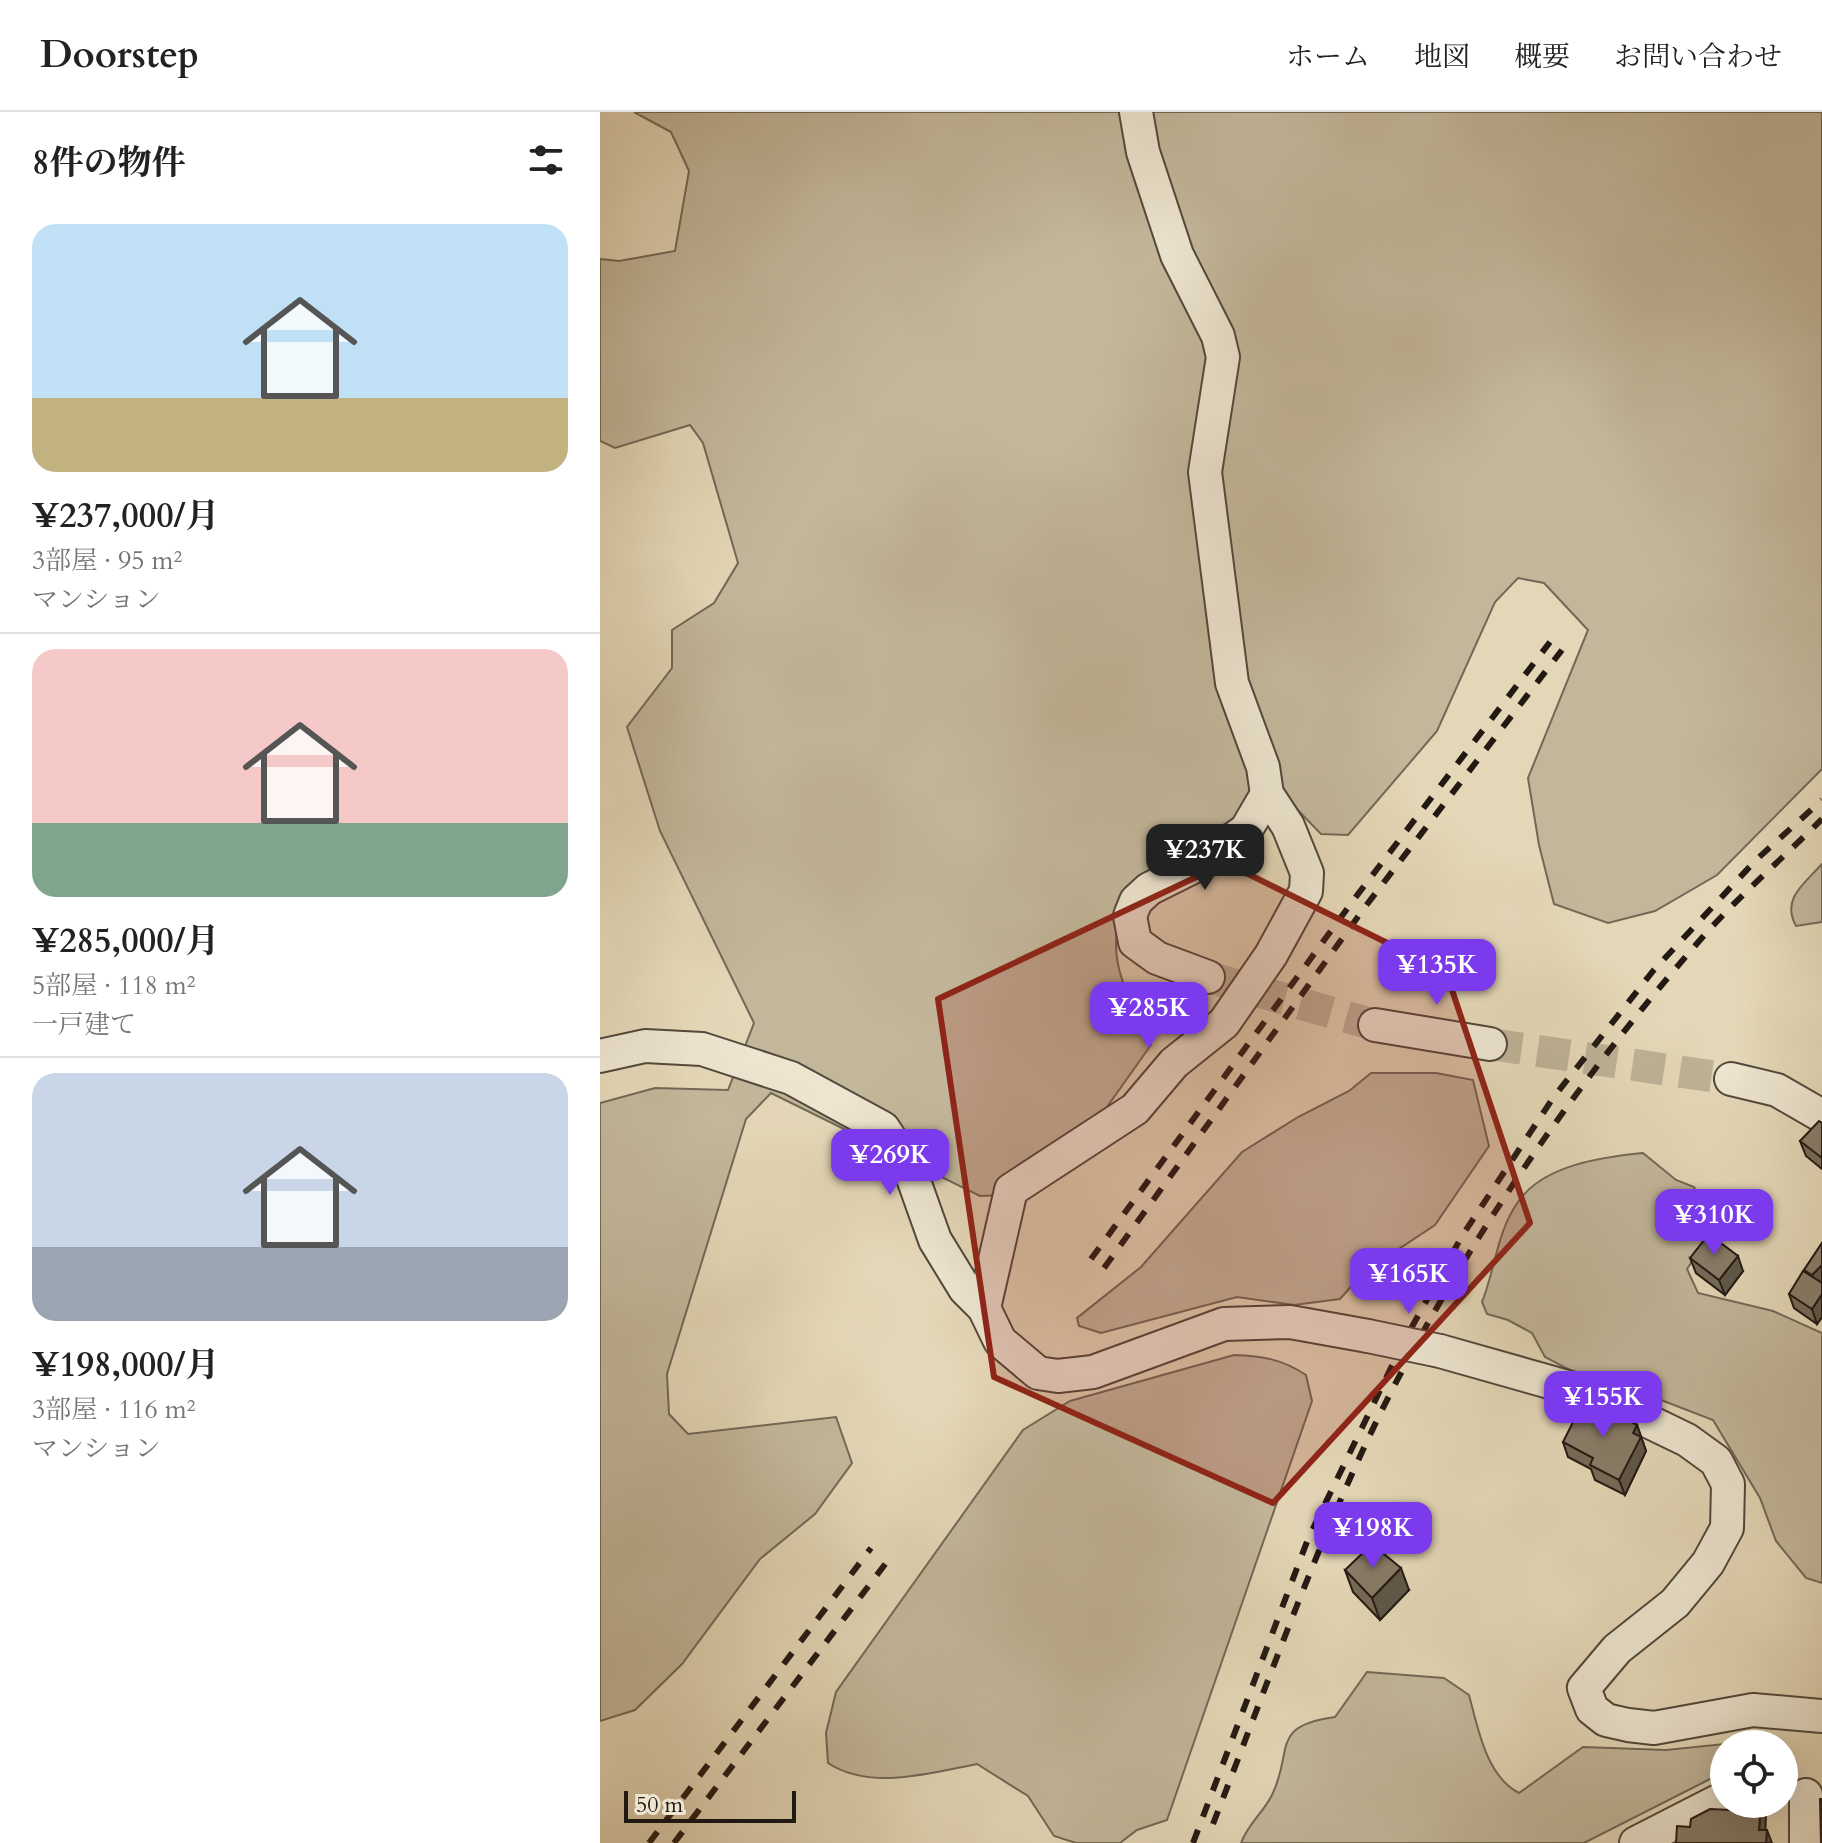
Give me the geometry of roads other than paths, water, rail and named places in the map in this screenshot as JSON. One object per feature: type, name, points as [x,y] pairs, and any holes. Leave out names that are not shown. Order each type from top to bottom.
[{"type":"street","points":[[984,1308],[1011,1190],[1135,1109],[1174,1063],[1224,1023],[1296,914],[1306,891],[1307,873],[1288,826],[1267,794],[1263,767],[1232,683],[1206,503],[1205,472],[1223,357],[1218,336],[1177,255],[1143,152],[1136,112]]},
{"type":"street","points":[[1208,977],[1157,958],[1135,942],[1130,916],[1136,901],[1149,889],[1197,865],[1246,830],[1267,794]]},
{"type":"street","points":[[1375,1025],[1490,1044]]},
{"type":"street","points":[[600,1056],[645,1046],[702,1049],[791,1078],[883,1128],[909,1167],[935,1240],[965,1289],[984,1308],[1000,1341],[1017,1359],[1038,1373],[1058,1376],[1093,1372],[1224,1324],[1290,1322],[1440,1351],[1592,1394],[1687,1440],[1716,1461],[1728,1484],[1727,1528],[1708,1563],[1675,1603],[1617,1649],[1584,1688],[1592,1709],[1606,1720],[1654,1728],[1753,1710],[1822,1716]]},
{"type":"street","points":[[1731,1079],[1777,1090],[1822,1116]]},
{"type":"street","points":[[1804,1794],[1806,1843]]},
{"type":"street","points":[[1651,1839],[1710,1806]]},
{"type":"tunnel","points":[[1208,977],[1375,1025]]},
{"type":"tunnel","points":[[1490,1044],[1731,1079]]},
{"type":"railway","points":[[1091,1259],[1355,898],[1550,642]]},
{"type":"railway","points":[[1104,1268],[1365,907],[1562,650]]},
{"type":"railway","points":[[1193,1843],[1308,1539],[1403,1343],[1462,1236],[1553,1098],[1653,971],[1756,860],[1822,800]]},
{"type":"railway","points":[[1213,1824],[1334,1516],[1379,1416],[1446,1292],[1562,1114],[1649,1001],[1725,914],[1822,819]]},
{"type":"railway","points":[[649,1843],[871,1548]]},
{"type":"railway","points":[[674,1843],[889,1559]]}]
